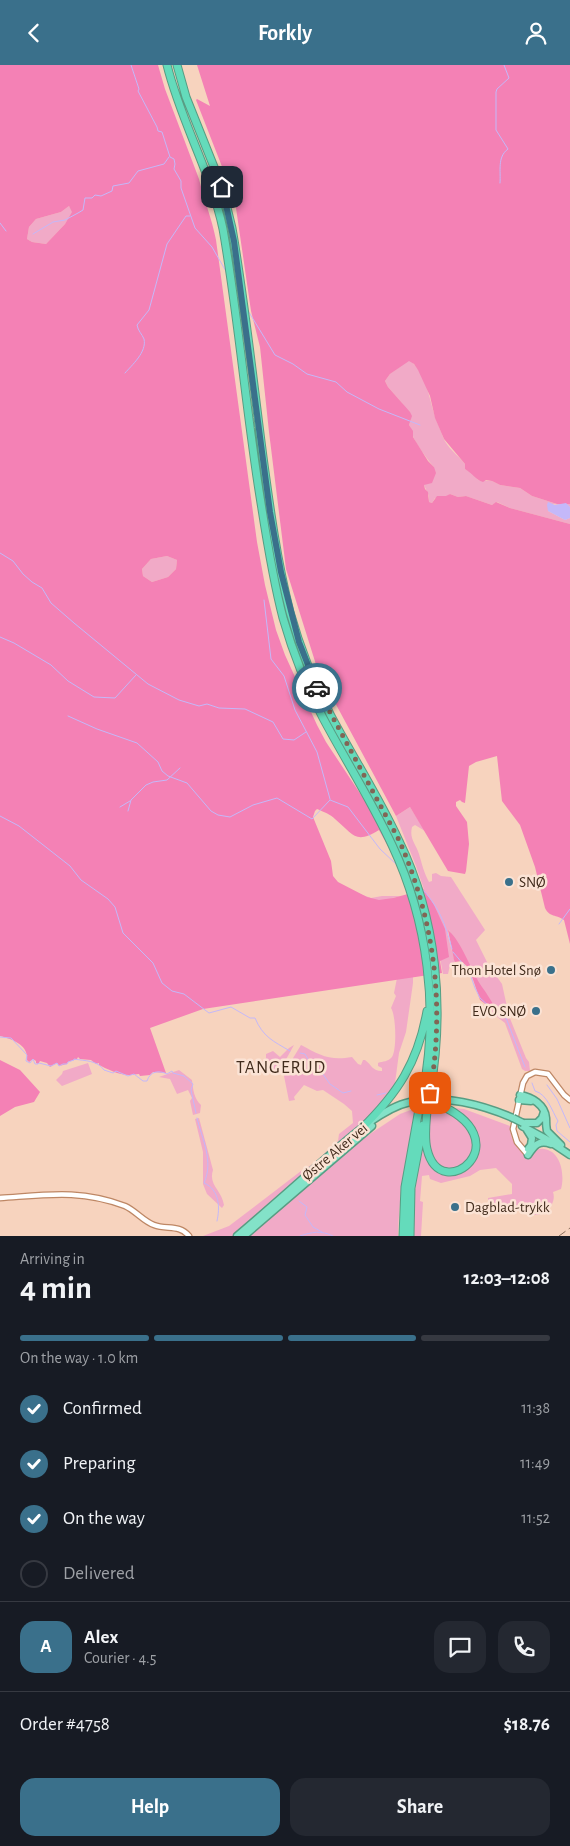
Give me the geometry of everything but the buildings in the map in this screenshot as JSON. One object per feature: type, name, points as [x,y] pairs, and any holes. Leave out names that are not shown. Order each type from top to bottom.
[{"type":"highway","points":[[167,65],[178,100],[211,184],[222,222],[265,530],[274,580],[286,627],[310,694],[381,822],[403,870],[420,929],[426,963],[430,1024],[426,1092],[410,1206],[410,1236]]},
{"type":"highway","points":[[177,65],[186,97],[222,187],[232,228],[270,512],[283,584],[294,625],[310,673],[323,701],[399,840],[425,911],[435,962],[438,1008],[436,1050],[426,1092]]},
{"type":"highway","points":[[361,1129],[391,1097],[410,1069],[423,1034],[429,998]]},
{"type":"highway","points":[[520,1097],[535,1101],[541,1105],[546,1116],[547,1131],[570,1155]]},
{"type":"highway","name":"Østre Aker vei","points":[[237,1236],[361,1129],[384,1113],[402,1104],[426,1099],[450,1102]]},
{"type":"highway","points":[[450,1102],[508,1118],[570,1151]]},
{"type":"highway","name":"Østre Aker vei","points":[[244,1236],[376,1123],[404,1107],[450,1102]]},
{"type":"highway","points":[[424,1110],[426,1145],[432,1160],[439,1168],[446,1171],[457,1172],[467,1167],[475,1153],[476,1143],[473,1134],[469,1126],[459,1115],[435,1103]]},
{"type":"highway","points":[[403,1236],[405,1187],[424,1110]]},
{"type":"highway","points":[[522,1124],[537,1123],[542,1118],[544,1111]]},
{"type":"highway","points":[[522,1124],[531,1133],[532,1137],[527,1154]]},
{"type":"highway","points":[[527,1154],[541,1142],[561,1146]]},
{"type":"street","points":[[527,1154],[517,1142],[513,1132],[526,1078],[533,1073],[540,1072],[550,1076],[570,1101]]},
{"type":"street","points":[[0,1198],[55,1193],[90,1196],[128,1207],[152,1225],[177,1228],[183,1230],[189,1236]]},
{"type":"shaded area","points":[[0,65],[158,65],[165,89],[199,179],[216,240],[257,542],[276,630],[285,655],[326,742],[434,905],[445,929],[449,957],[440,961],[442,973],[203,1009],[150,1028],[166,1073],[153,1072],[150,1075],[140,1076],[139,1074],[123,1074],[114,1072],[99,1065],[99,1063],[96,1064],[91,1060],[78,1057],[67,1064],[59,1066],[57,1063],[50,1067],[47,1063],[40,1061],[38,1064],[33,1059],[29,1062],[25,1050],[19,1044],[0,1036]],"holes":[[[69,206],[72,212],[65,224],[46,244],[32,242],[27,239],[29,227],[36,219],[61,212]],[[167,556],[177,560],[176,569],[168,577],[152,582],[143,576],[142,569],[151,559]],[[317,809],[329,814],[355,836],[365,837],[379,830],[394,857],[408,894],[379,900],[367,897],[338,882],[333,876],[331,861],[313,817]]]},
{"type":"shaded area","points":[[197,65],[570,65],[570,504],[557,504],[532,496],[520,488],[500,485],[492,481],[486,480],[483,482],[478,480],[465,469],[465,464],[444,439],[435,418],[430,396],[414,364],[409,361],[390,374],[385,381],[410,412],[412,416],[409,425],[413,431],[413,437],[434,467],[436,473],[432,483],[424,485],[428,492],[429,502],[432,503],[437,496],[450,494],[458,497],[466,496],[492,505],[496,502],[510,508],[570,524],[570,944],[564,920],[551,915],[545,908],[535,867],[520,825],[502,801],[497,756],[469,766],[465,803],[460,800],[456,802],[456,806],[467,822],[469,844],[466,871],[465,874],[448,871],[410,807],[396,816],[318,671],[286,569],[260,347],[251,311],[236,208],[228,182],[196,100],[210,106]]},
{"type":"shaded area","points":[[69,206],[73,212],[65,224],[46,244],[32,242],[27,239],[29,227],[36,219],[61,212]]},
{"type":"shaded area","points":[[409,360],[415,365],[424,379],[445,441],[465,464],[465,469],[474,474],[478,480],[492,481],[500,485],[520,488],[532,496],[562,504],[560,505],[553,504],[548,507],[548,511],[565,520],[570,518],[570,524],[510,508],[497,502],[492,505],[466,496],[458,497],[450,494],[446,497],[435,498],[432,503],[429,502],[429,496],[424,485],[434,467],[414,439],[409,425],[411,419],[402,403],[385,381],[390,374]]},
{"type":"shaded area","points":[[548,502],[555,505],[566,503],[570,507],[570,518],[565,520],[548,511]]},
{"type":"shaded area","points":[[167,556],[177,560],[176,569],[168,577],[152,582],[143,576],[142,569],[151,559]]},
{"type":"shaded area","points":[[0,735],[131,810],[371,898],[401,896],[392,898],[389,902],[413,964],[413,983],[406,1032],[399,1053],[395,1083],[397,1085],[361,1126],[233,1236],[203,1236],[229,1226],[313,1164],[338,1141],[339,1134],[353,1123],[352,1111],[323,1090],[317,1091],[304,1085],[294,1097],[295,1100],[289,1101],[284,1076],[301,1045],[331,1058],[352,1057],[361,1065],[363,1060],[365,1060],[374,1069],[382,1071],[378,1063],[390,1059],[395,1047],[395,1025],[391,1008],[396,996],[394,993],[397,978]]},
{"type":"shaded area","points":[[410,807],[425,831],[415,825],[412,827],[411,835],[429,882],[432,881],[432,874],[436,873],[441,876],[451,877],[485,930],[476,940],[488,964],[502,984],[509,1016],[529,1062],[530,1071],[522,1069],[505,1023],[492,1013],[492,1009],[495,1007],[483,992],[449,930],[447,933],[455,962],[450,965],[448,974],[443,974],[431,910],[396,816]]},
{"type":"shaded area","points":[[448,930],[458,942],[495,1008],[492,1009],[480,1000],[469,968],[461,961],[455,962]]},
{"type":"shaded area","points":[[294,1045],[279,1072],[258,1066],[266,1058],[266,1054],[273,1051],[280,1057]]},
{"type":"shaded area","points":[[0,1060],[20,1070],[40,1092],[34,1102],[15,1107],[0,1116]]},
{"type":"shaded area","points":[[88,1063],[92,1074],[62,1086],[56,1080],[63,1071]]},
{"type":"shaded area","points":[[179,1070],[192,1080],[195,1097],[201,1105],[200,1113],[193,1115],[190,1101],[192,1098],[188,1090],[177,1094],[170,1079],[159,1077]]},
{"type":"shaded area","points":[[433,1106],[464,1109],[510,1126],[514,1141],[524,1154],[544,1149],[554,1154],[562,1171],[562,1183],[561,1189],[553,1192],[552,1205],[541,1214],[532,1215],[514,1206],[490,1205],[488,1198],[512,1194],[512,1184],[496,1168],[480,1170],[470,1176],[441,1183],[430,1179],[429,1175],[422,1176],[420,1201],[423,1202],[421,1236],[414,1236],[415,1187]]},
{"type":"shaded area","points":[[416,1108],[402,1188],[398,1236],[249,1236],[361,1140],[400,1114]]},
{"type":"shaded area","points":[[199,1118],[213,1170],[212,1180],[223,1200],[224,1205],[222,1208],[207,1194],[203,1184],[203,1152],[195,1119]]},
{"type":"waterway","points":[[131,65],[138,91],[158,131],[162,132],[170,157],[174,159],[174,169],[181,181],[181,188],[195,228],[212,247],[227,273]]},
{"type":"waterway","points":[[500,183],[501,160],[508,149],[496,130],[496,92],[509,78],[504,65]]},
{"type":"waterway","points":[[33,234],[53,222],[65,220],[83,210],[85,198],[92,198],[95,195],[101,196],[112,191],[113,186],[129,183],[138,171],[164,164],[169,157]]},
{"type":"waterway","points":[[125,373],[143,349],[144,339],[137,325],[149,310],[167,244],[186,216],[190,216]]},
{"type":"waterway","points":[[0,223],[6,231]]},
{"type":"waterway","points":[[247,309],[275,355],[307,374],[336,382],[347,392],[379,409],[420,425]]},
{"type":"waterway","points":[[0,553],[13,561],[23,574],[42,588],[51,603],[148,684],[179,700],[199,706],[207,704],[219,708],[245,709],[273,722],[283,739],[294,740],[306,732]]},
{"type":"waterway","points":[[264,600],[271,659],[284,676],[295,710],[317,752],[330,799]]},
{"type":"waterway","points":[[0,637],[51,665],[68,681],[94,697],[115,698],[136,675]]},
{"type":"waterway","points":[[68,716],[97,729],[137,743],[158,762],[162,771],[168,776],[187,783],[211,811],[218,815],[230,817],[253,805],[277,798],[312,819],[330,800]]},
{"type":"waterway","points":[[128,811],[131,800],[146,785],[167,780],[180,768]]},
{"type":"waterway","points":[[330,800],[348,807],[380,849],[396,864]]},
{"type":"waterway","points":[[120,807],[130,801]]},
{"type":"waterway","points":[[0,816],[19,826],[70,866],[81,880],[108,899],[115,907],[123,933],[153,963],[162,983],[172,991],[184,994],[209,1013],[231,1007],[250,1018],[255,1018],[265,1034],[290,1051]]},
{"type":"waterway","points":[[420,887],[432,900],[440,915],[452,949]]},
{"type":"waterway","points":[[559,924],[570,909]]},
{"type":"waterway","points":[[453,952],[469,971],[480,998],[506,1018],[525,1067]]},
{"type":"waterway","points":[[0,1037],[11,1038],[27,1055],[26,1061],[30,1063],[33,1059],[35,1064],[51,1066],[57,1063],[59,1066],[67,1064],[74,1059],[98,1064],[104,1070],[113,1073],[116,1071],[128,1076],[134,1074],[143,1081],[147,1081],[150,1075],[155,1072],[167,1074],[172,1071],[184,1076],[193,1084],[191,1090],[196,1113]]},
{"type":"waterway","points":[[300,1053],[305,1054],[314,1069],[322,1073],[330,1084],[343,1093],[351,1091]]},
{"type":"waterway","points":[[532,1083],[535,1091],[546,1099],[558,1121],[556,1125],[557,1131],[570,1142]]},
{"type":"waterway","points":[[547,1085],[557,1099],[570,1128]]},
{"type":"waterway","points":[[377,1095],[386,1093]]},
{"type":"waterway","points":[[197,1118],[204,1142],[208,1167],[204,1183],[213,1190],[218,1200],[217,1221]]},
{"type":"waterway","points":[[299,1201],[307,1207],[305,1215],[313,1227],[322,1232]]},
{"type":"waterway","points":[[300,1236],[316,1232],[333,1236]]},
{"type":"railway","points":[[559,1236],[570,1228]]},
{"type":"way so far","points":[[317,688],[399,840],[416,882],[422,903],[435,962],[438,1002],[436,1050],[430,1093]]},
{"type":"place","name":"SNØ","points":[[509,882]]},
{"type":"place","name":"Thon Hotel Snø","points":[[551,970]]},
{"type":"place","name":"EVO SNØ","points":[[536,1011]]},
{"type":"place","name":"Dagblad-trykk","points":[[455,1207]]},
{"type":"district","name":"TANGERUD","points":[[281,1068]]},
{"type":"route","points":[[222,187],[234,241],[275,543],[290,612],[310,673],[317,688]]}]
